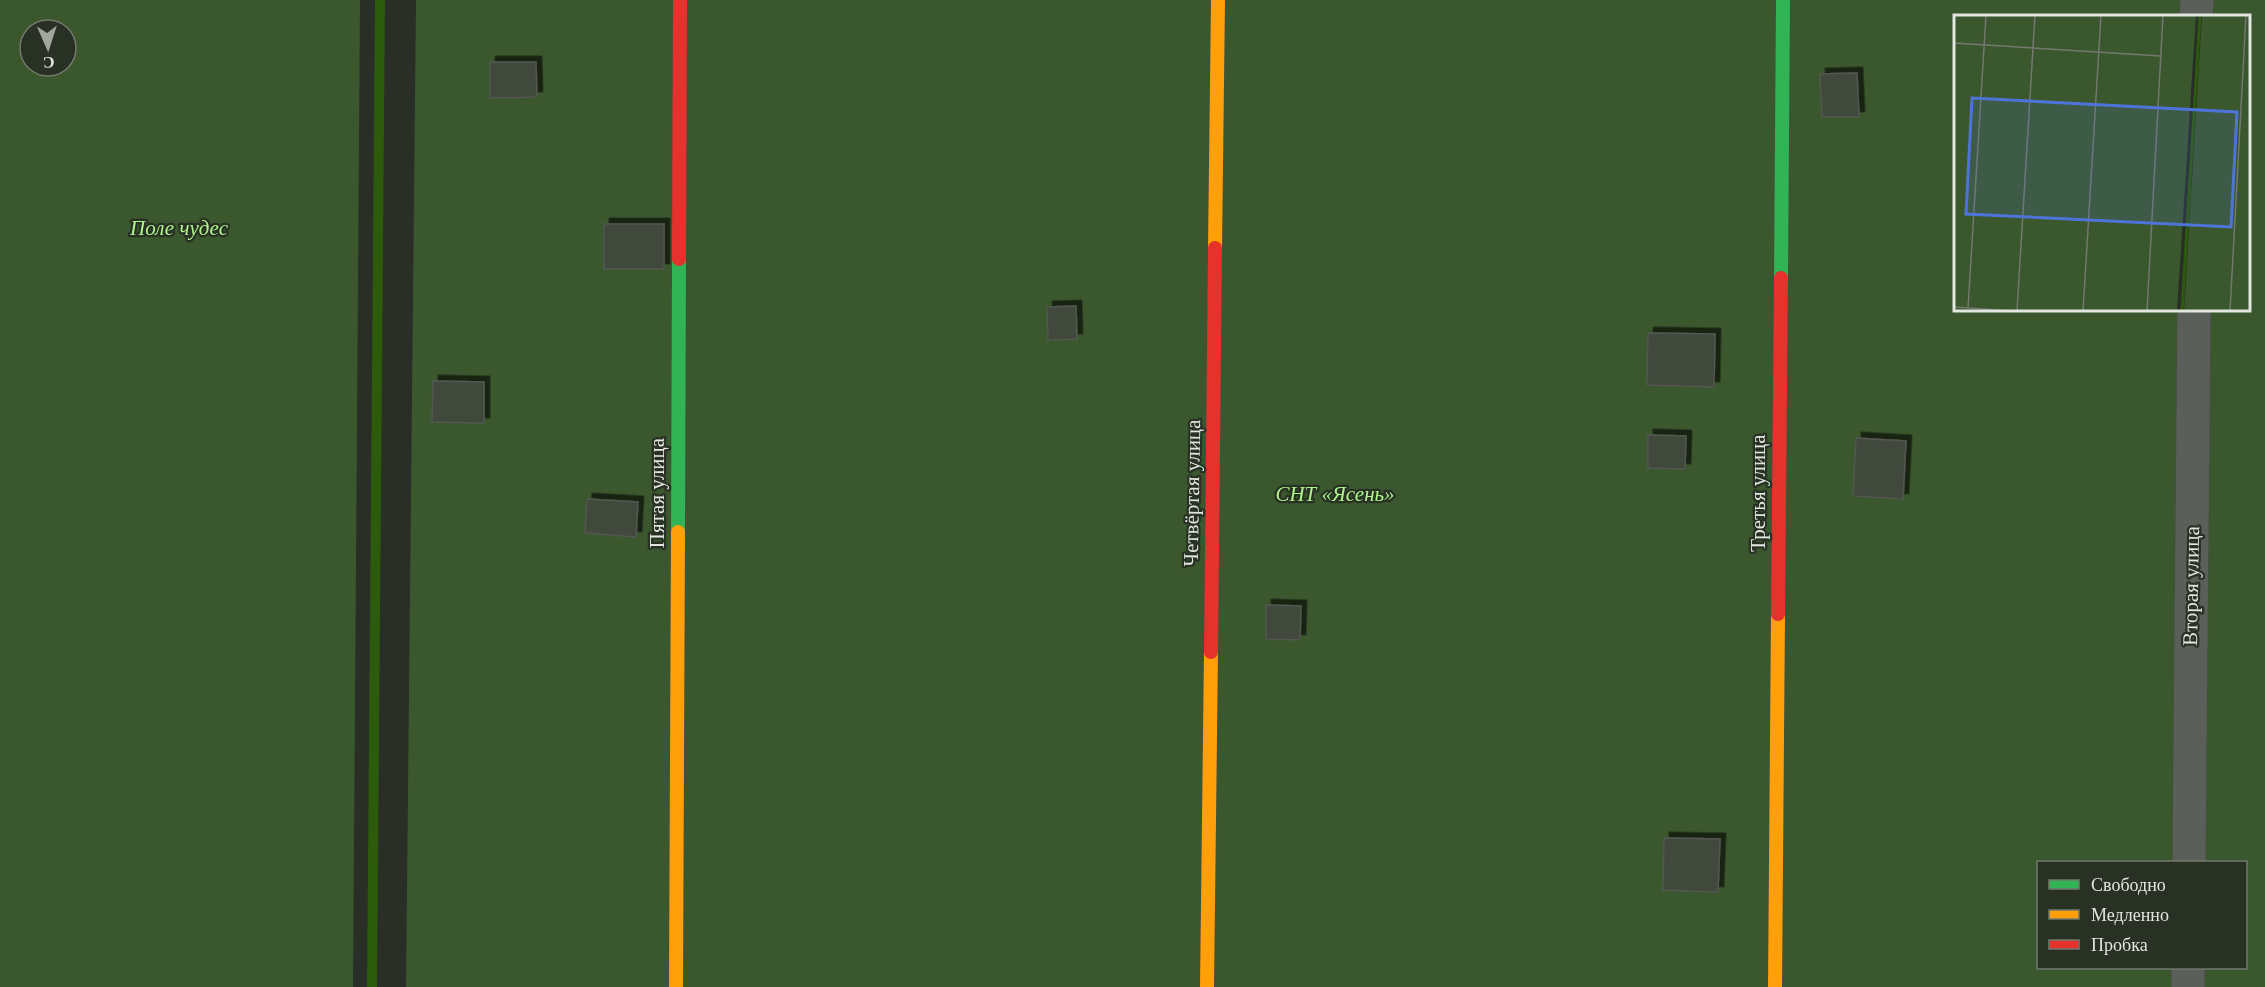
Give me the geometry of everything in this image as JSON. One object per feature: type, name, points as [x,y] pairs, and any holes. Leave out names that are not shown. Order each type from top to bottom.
[{"type":"street","name":"Пятая улица","points":[[676,987],[680,0]]},
{"type":"street","name":"Четвёртая улица","points":[[1208,987],[1218,0]]},
{"type":"street","name":"Третья улица","points":[[1775,987],[1783,0]]},
{"type":"street","name":"Вторая улица","points":[[2189,861],[2194,310]]},
{"type":"street","points":[[2188,969],[2188,987]]},
{"type":"green space","name":"Поле чудес","points":[[0,0],[360,0],[353,987],[0,987]]},
{"type":"green space","name":"СНТ «Ясень»","points":[[416,0],[2265,0],[2265,987],[406,987]]},
{"type":"building","points":[[490,62],[536,62],[537,97],[490,98]]},
{"type":"building","points":[[1857,73],[1859,117],[1822,117],[1820,74]]},
{"type":"building","points":[[604,224],[664,224],[664,269],[604,269]]},
{"type":"building","points":[[1076,306],[1077,339],[1048,340],[1047,307]]},
{"type":"building","points":[[1648,333],[1715,334],[1714,387],[1647,385]]},
{"type":"building","points":[[433,381],[484,382],[484,423],[432,422]]},
{"type":"building","points":[[1648,435],[1686,436],[1685,469],[1648,468]]},
{"type":"building","points":[[1856,438],[1906,441],[1903,499],[1853,496]]},
{"type":"building","points":[[587,499],[638,502],[636,537],[585,533]]},
{"type":"building","points":[[1266,605],[1301,606],[1300,640],[1266,639]]},
{"type":"building","points":[[1664,838],[1720,839],[1718,892],[1663,890]]},
{"type":"waterway","points":[[372,987],[380,0]]},
{"type":"traffic: fast","points":[[1781,278],[1783,0]]},
{"type":"traffic: fast","points":[[678,532],[679,259]]},
{"type":"traffic: slow","points":[[1215,248],[1218,0]]},
{"type":"traffic: slow","points":[[676,987],[678,532]]},
{"type":"traffic: slow","points":[[1775,987],[1778,614]]},
{"type":"traffic: slow","points":[[1207,987],[1211,652]]},
{"type":"traffic: jam","points":[[679,259],[680,0]]},
{"type":"traffic: jam","points":[[1211,652],[1215,248]]},
{"type":"traffic: jam","points":[[1778,614],[1781,278]]}]
